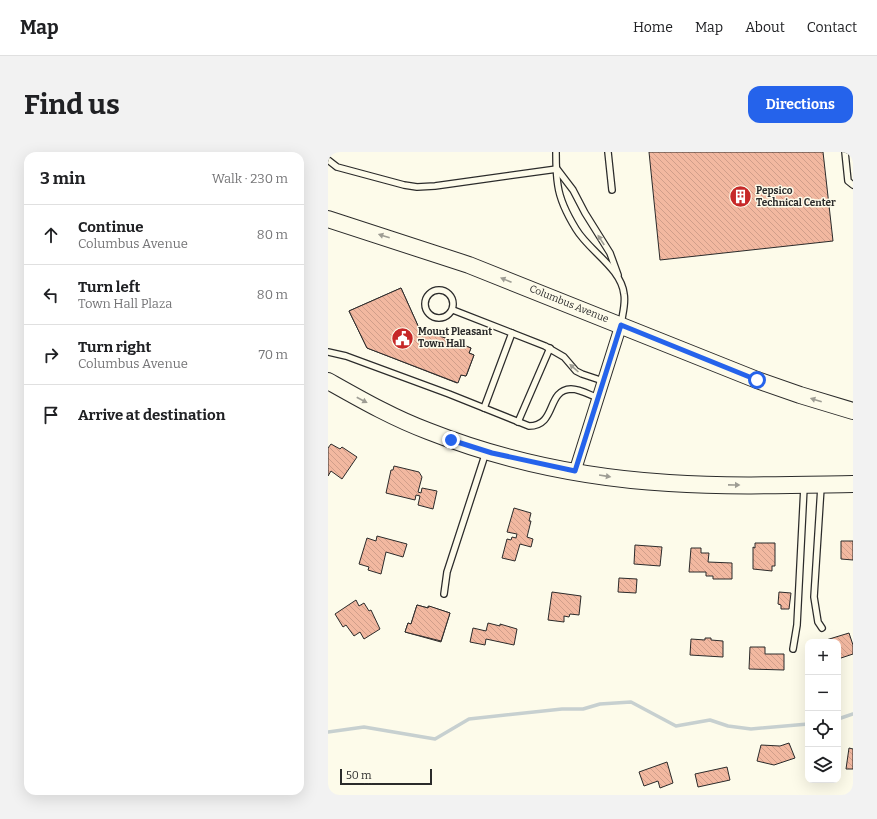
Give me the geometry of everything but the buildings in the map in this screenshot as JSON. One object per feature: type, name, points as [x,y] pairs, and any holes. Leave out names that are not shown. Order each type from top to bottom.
[{"type":"street","name":"Columbus Avenue","points":[[328,219],[469,265],[757,380],[853,411]]},
{"type":"street","points":[[575,471],[621,325]]},
{"type":"street","points":[[328,381],[426,431],[486,451],[575,471],[626,479],[674,483],[853,484]]},
{"type":"lane","points":[[556,152],[558,187],[576,229],[587,244],[618,275]]},
{"type":"lane","points":[[608,152],[612,190]]},
{"type":"lane","points":[[845,152],[848,181],[853,185]]},
{"type":"lane","points":[[328,160],[337,167],[404,185],[417,187],[436,186],[557,169]]},
{"type":"lane","points":[[557,169],[573,190],[588,219],[610,253],[625,295],[621,325]]},
{"type":"lane","points":[[435,290],[444,290],[452,296],[454,301],[453,310],[446,317],[437,318],[428,314],[425,300],[431,292],[435,290]]},
{"type":"lane","points":[[453,310],[550,348],[564,357],[576,370],[603,381]]},
{"type":"lane","points":[[484,408],[512,333]]},
{"type":"lane","points":[[518,422],[550,348]]},
{"type":"lane","points":[[328,352],[346,356],[529,426],[539,424],[544,420],[549,414],[556,397],[560,392],[572,389],[598,398]]},
{"type":"lane","points":[[444,594],[448,572],[486,451]]},
{"type":"lane","points":[[793,649],[797,625],[804,484]]},
{"type":"lane","points":[[821,484],[814,597],[818,622],[822,628]]},
{"type":"waterway","points":[[328,732],[364,727],[435,739],[469,719],[562,709],[583,709],[600,704],[631,702],[676,726],[710,720],[728,726],[751,729],[805,724]]},
{"type":"waterway","points":[[841,718],[853,714]]},
{"type":"place","name":"Pepsico Technical Center","points":[[741,197]]},
{"type":"place","name":"Mount Pleasant Town Hall","points":[[403,338]]},
{"type":"route","points":[[451,440],[492,453],[532,463],[575,471],[621,325],[757,380]]}]
